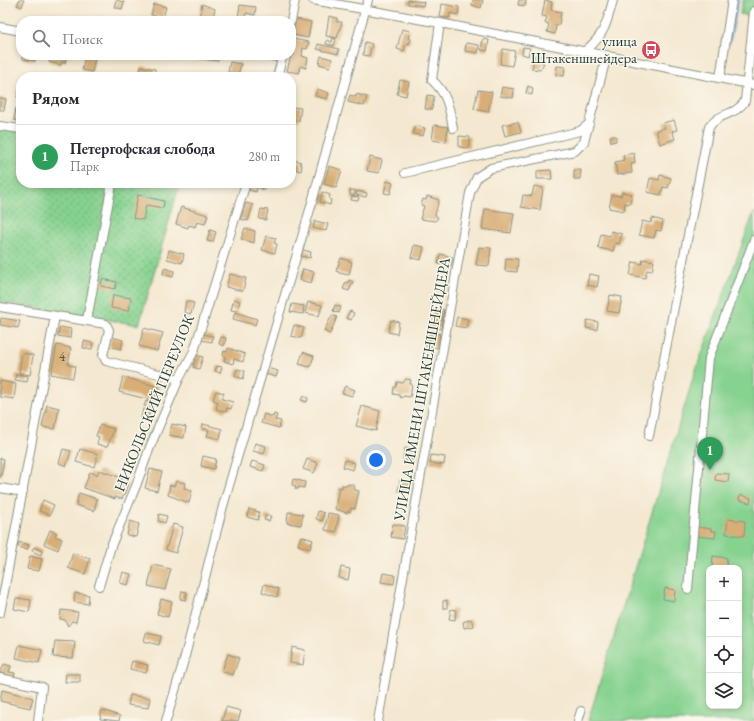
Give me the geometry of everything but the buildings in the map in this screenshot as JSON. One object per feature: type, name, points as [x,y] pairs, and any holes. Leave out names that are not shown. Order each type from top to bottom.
[{"type":"street","points":[[291,16],[295,0]]},
{"type":"street","points":[[313,0],[607,55],[750,84]]},
{"type":"street","points":[[166,721],[184,660],[223,506],[309,213],[368,0]]},
{"type":"street","points":[[585,51],[597,42],[607,24],[613,0]]},
{"type":"street","points":[[720,78],[732,0]]},
{"type":"street","points":[[649,436],[709,127],[715,119],[739,109],[745,101],[750,84],[754,11]]},
{"type":"street","points":[[440,23],[432,80],[440,88],[447,99],[453,128]]},
{"type":"street","points":[[0,27],[16,30]]},
{"type":"street","points":[[405,172],[588,128],[607,55]]},
{"type":"street","points":[[278,72],[281,60]]},
{"type":"street","points":[[0,126],[16,128]]},
{"type":"street","name":"УЛИЦА ИМЕНИ ШТАКЕНШНЕЙДЕРА","points":[[378,721],[470,193],[477,177],[491,168],[575,151],[584,142],[588,128]]},
{"type":"street","points":[[87,320],[111,188]]},
{"type":"street","name":"НИКОЛЬСКИЙ ПЕРЕУЛОК","points":[[99,586],[111,546],[179,380],[194,351],[244,188]]},
{"type":"street","points":[[688,589],[709,358],[754,240]]},
{"type":"street","points":[[0,307],[106,324],[109,330],[103,355],[106,361],[179,380]]},
{"type":"street","points":[[0,613],[55,316]]},
{"type":"street","points":[[0,488],[22,492]]},
{"type":"street","points":[[0,678],[42,687],[38,721]]},
{"type":"street","points":[[578,721],[581,711]]},
{"type":"green space","points":[[743,0],[754,0],[754,17],[740,14]]},
{"type":"green space","points":[[0,129],[16,132],[16,188],[179,188],[139,325],[0,302]]},
{"type":"green space","points":[[754,212],[754,721],[588,721],[695,372]]},
{"type":"waterway","points":[[729,43],[738,0]]},
{"type":"place","name":"улица Штакеншнейдера","points":[[651,50]]},
{"type":"place","name":"Петергофская слобода","points":[[710,470]]}]
